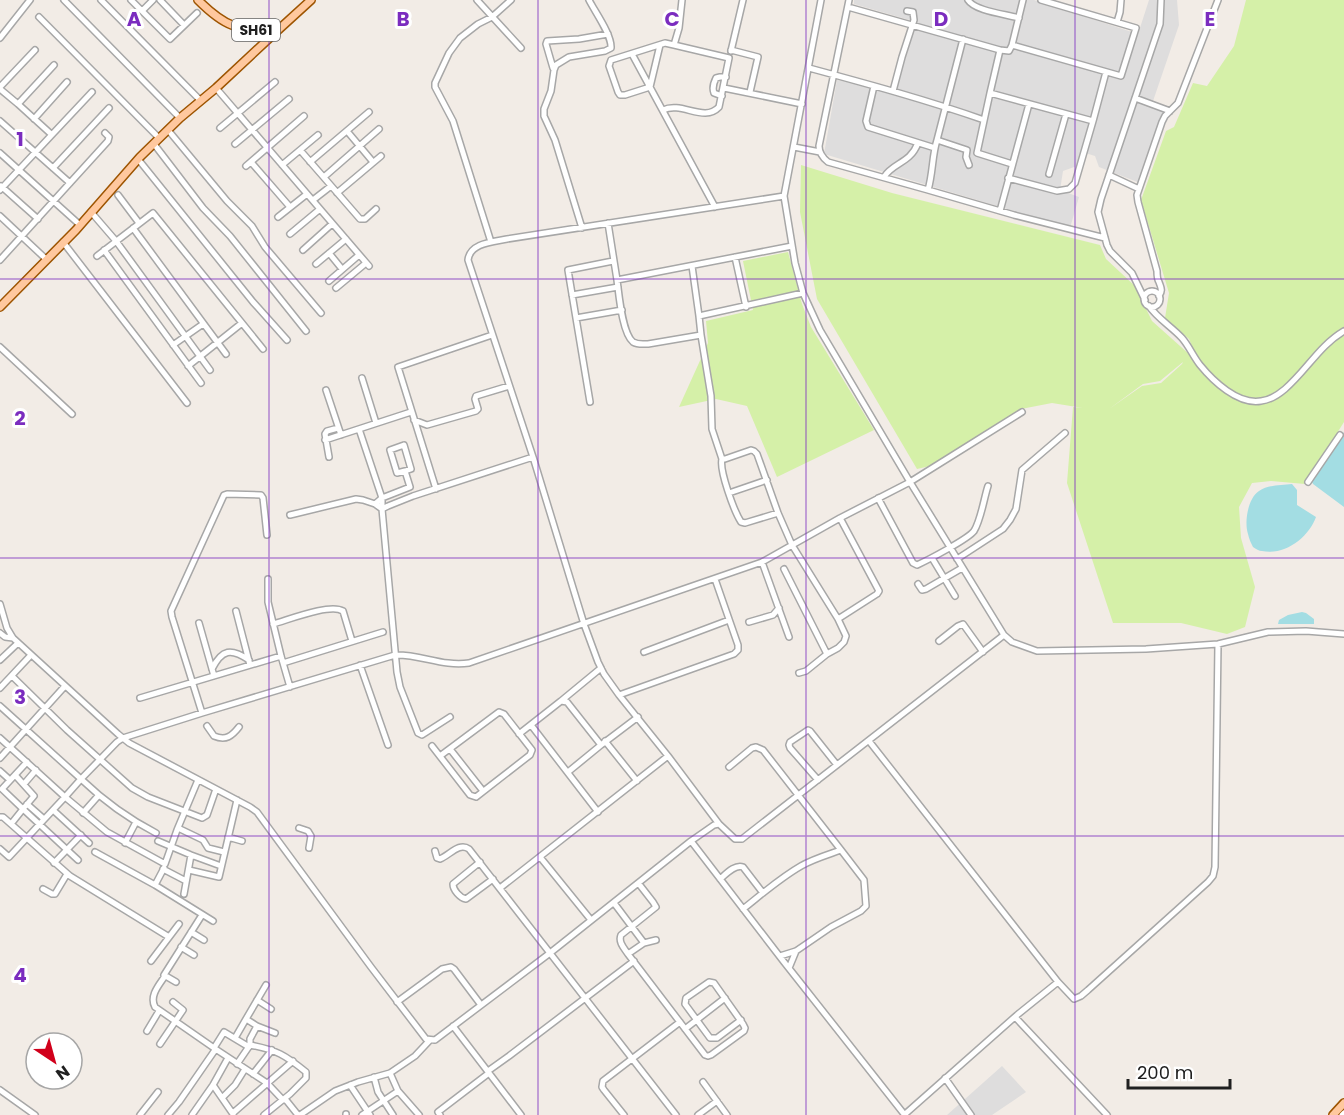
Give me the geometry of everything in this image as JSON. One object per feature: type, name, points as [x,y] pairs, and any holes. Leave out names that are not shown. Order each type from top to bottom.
[{"type":"main road","name":"SH61","points":[[198,0],[227,24],[247,29],[277,31],[311,0]]},
{"type":"main road","points":[[0,307],[80,225],[156,141],[277,31]]},
{"type":"main road","points":[[1333,1115],[1344,1103]]},
{"type":"street","points":[[0,38],[30,0]]},
{"type":"street","points":[[64,0],[180,118]]},
{"type":"street","points":[[101,0],[201,101]]},
{"type":"street","points":[[131,0],[170,39],[197,13]]},
{"type":"street","points":[[142,11],[153,0]]},
{"type":"street","points":[[160,0],[184,25]]},
{"type":"street","points":[[477,0],[521,48]]},
{"type":"street","points":[[491,242],[453,122],[435,83],[455,44],[471,29],[492,17],[511,0]]},
{"type":"street","points":[[582,228],[555,140],[544,116],[556,64],[569,57],[611,48],[608,34],[589,0]]},
{"type":"street","points":[[675,45],[680,28],[682,0]]},
{"type":"street","points":[[663,110],[671,107],[707,114],[719,107],[742,0]]},
{"type":"street","points":[[821,0],[784,196],[802,293],[820,330],[1004,635],[1012,642],[1036,651],[1146,649],[1218,644],[1268,632],[1306,631],[1344,634]]},
{"type":"street","points":[[849,0],[819,146],[820,152],[828,162],[1105,238]]},
{"type":"street","points":[[968,0],[976,7],[1019,18]]},
{"type":"street","points":[[848,7],[1009,51],[1023,0]]},
{"type":"street","points":[[1012,45],[1121,76],[1136,28],[1041,0]]},
{"type":"street","points":[[1117,22],[1121,0]]},
{"type":"street","points":[[1161,0],[1160,24],[1098,205],[1110,251],[1132,273],[1146,303],[1183,340],[1211,377],[1235,395],[1250,401],[1263,401],[1278,394],[1344,331]]},
{"type":"street","points":[[1145,300],[1146,296],[1162,290],[1158,282],[1137,195],[1162,122],[1178,103],[1218,0]]},
{"type":"street","points":[[893,91],[915,18],[912,11],[907,10]]},
{"type":"street","points":[[39,17],[156,141],[203,208],[230,236],[306,331]]},
{"type":"street","points":[[554,70],[547,41],[608,34]]},
{"type":"street","points":[[928,190],[935,148],[963,39]]},
{"type":"street","points":[[650,87],[622,96],[618,92],[609,62],[613,58],[665,43],[729,58]]},
{"type":"street","points":[[650,87],[660,45]]},
{"type":"street","points":[[731,50],[758,57],[750,92]]},
{"type":"street","points":[[977,153],[1000,50]]},
{"type":"street","points":[[35,51],[0,88],[51,135]]},
{"type":"street","points":[[632,54],[715,207]]},
{"type":"street","points":[[18,104],[54,65]]},
{"type":"street","points":[[809,68],[945,106],[984,120]]},
{"type":"street","points":[[1008,178],[1057,191],[1069,189],[1075,183],[1106,72]]},
{"type":"street","points":[[722,96],[712,90],[716,78],[726,77]]},
{"type":"street","points":[[34,119],[67,82]]},
{"type":"street","points":[[220,128],[275,82]]},
{"type":"street","points":[[874,86],[866,121],[868,127],[935,148]]},
{"type":"street","points":[[216,88],[367,265],[336,288]]},
{"type":"street","points":[[724,88],[802,104]]},
{"type":"street","points":[[38,219],[1,188],[92,92]]},
{"type":"street","points":[[990,93],[1093,121]]},
{"type":"street","points":[[1135,98],[1170,111]]},
{"type":"street","points":[[235,144],[289,99]]},
{"type":"street","points":[[1000,211],[1029,104]]},
{"type":"street","points":[[53,168],[109,108]]},
{"type":"street","points":[[310,162],[369,112]]},
{"type":"street","points":[[1048,174],[1066,114]]},
{"type":"street","points":[[290,207],[248,164],[304,116]]},
{"type":"street","points":[[0,121],[70,183]]},
{"type":"street","points":[[324,177],[379,129]]},
{"type":"street","points":[[168,130],[227,201],[252,226],[265,247],[321,313]]},
{"type":"street","points":[[347,131],[373,162]]},
{"type":"street","points":[[0,260],[108,141],[109,137],[105,133]]},
{"type":"street","points":[[282,165],[318,135]]},
{"type":"street","points":[[937,140],[1012,164]]},
{"type":"street","points":[[884,177],[886,173],[909,158],[918,143]]},
{"type":"street","points":[[794,147],[820,152]]},
{"type":"street","points":[[300,150],[361,220],[376,209]]},
{"type":"street","points":[[967,150],[966,157],[969,165]]},
{"type":"street","points":[[0,153],[80,225]]},
{"type":"street","points":[[337,194],[381,156]]},
{"type":"street","points":[[138,159],[286,340]]},
{"type":"street","points":[[1109,175],[1139,189]]},
{"type":"street","points":[[313,200],[331,186]]},
{"type":"street","points":[[278,217],[307,194]]},
{"type":"street","points":[[118,195],[139,223]]},
{"type":"street","points":[[784,196],[491,242],[474,248],[469,253],[468,260],[533,457],[584,624],[601,668],[719,824],[735,838],[742,838],[1004,635]]},
{"type":"street","points":[[290,234],[320,209]]},
{"type":"street","points":[[91,212],[135,266],[210,370]]},
{"type":"street","points":[[97,256],[153,213],[263,349]]},
{"type":"street","points":[[0,216],[47,260]]},
{"type":"street","points":[[608,223],[622,310],[630,339],[634,343],[648,344],[701,335]]},
{"type":"street","points":[[303,250],[332,225]]},
{"type":"street","points":[[133,228],[226,354]]},
{"type":"street","points":[[316,264],[346,239]]},
{"type":"street","points":[[63,242],[187,403]]},
{"type":"street","points":[[572,295],[692,266],[792,246]]},
{"type":"street","points":[[0,248],[6,254]]},
{"type":"street","points":[[105,250],[201,382]]},
{"type":"street","points":[[329,253],[342,269]]},
{"type":"street","points":[[329,280],[359,255]]},
{"type":"street","points":[[735,257],[746,307]]},
{"type":"street","points":[[590,402],[568,270],[614,261]]},
{"type":"street","points":[[123,274],[135,266]]},
{"type":"street","points":[[692,266],[711,396],[712,429],[722,459],[721,465],[729,493],[741,522],[745,523],[778,513]]},
{"type":"street","points":[[1139,288],[1154,293],[1160,301],[1158,315]]},
{"type":"street","points":[[699,316],[802,293]]},
{"type":"street","points":[[1149,306],[1153,307],[1158,304]]},
{"type":"street","points":[[576,318],[622,310]]},
{"type":"street","points":[[188,366],[242,323]]},
{"type":"street","points":[[173,345],[203,324]]},
{"type":"street","points":[[436,489],[398,367],[492,335]]},
{"type":"street","points":[[0,346],[72,414]]},
{"type":"street","points":[[362,378],[376,423]]},
{"type":"street","points":[[414,420],[427,425],[477,411],[476,396],[509,386]]},
{"type":"street","points":[[326,390],[339,432]]},
{"type":"street","points":[[329,457],[325,440],[339,432],[359,429],[411,412]]},
{"type":"street","points":[[0,849],[9,857],[99,759],[123,738],[395,655],[450,664],[469,663],[762,562],[910,482],[1022,412]]},
{"type":"street","points":[[359,429],[382,498],[395,655],[400,687],[418,733],[422,735],[450,717]]},
{"type":"street","points":[[957,559],[1003,529],[1016,509],[1022,470],[1065,433]]},
{"type":"street","points":[[1308,482],[1340,435]]},
{"type":"street","points":[[404,445],[411,469],[405,471],[397,473],[390,450],[404,445]]},
{"type":"street","points":[[722,459],[754,451],[760,461],[792,545],[846,636],[835,650],[800,673]]},
{"type":"street","points":[[382,509],[413,496],[533,457]]},
{"type":"street","points":[[405,471],[413,496]]},
{"type":"street","points":[[729,493],[767,480]]},
{"type":"street","points":[[878,498],[915,564],[950,548],[975,530],[988,486]]},
{"type":"street","points":[[375,504],[382,498],[410,488]]},
{"type":"street","points":[[202,713],[171,611],[223,496],[227,494],[261,495],[267,535]]},
{"type":"street","points":[[290,515],[356,499],[375,504],[382,509]]},
{"type":"street","points":[[838,619],[879,591],[840,518]]},
{"type":"street","points":[[932,558],[955,596]]},
{"type":"street","points":[[762,562],[789,637]]},
{"type":"street","points":[[918,584],[924,590],[962,568]]},
{"type":"street","points":[[784,569],[827,654]]},
{"type":"street","points":[[268,579],[268,603],[290,687]]},
{"type":"street","points":[[620,695],[734,654],[738,650],[715,579]]},
{"type":"street","points":[[0,604],[7,628],[15,640],[129,743],[250,807],[263,818],[426,1039],[435,1040],[639,884],[691,841],[719,824]]},
{"type":"street","points":[[273,624],[324,609],[337,608],[343,611],[352,641]]},
{"type":"street","points":[[749,622],[773,615],[779,608]]},
{"type":"street","points":[[236,611],[250,662]]},
{"type":"street","points":[[644,652],[729,620]]},
{"type":"street","points":[[198,623],[214,675]]},
{"type":"street","points":[[939,641],[960,624],[965,627],[983,652]]},
{"type":"street","points":[[283,663],[383,632]]},
{"type":"street","points":[[0,633],[15,640]]},
{"type":"street","points":[[0,660],[15,640]]},
{"type":"street","points":[[869,741],[1058,982],[1074,999],[1081,996],[1213,876],[1215,867],[1218,644]]},
{"type":"street","points":[[212,669],[218,658],[228,653],[239,653],[250,662]]},
{"type":"street","points":[[0,688],[31,656]]},
{"type":"street","points":[[140,698],[250,662],[281,656]]},
{"type":"street","points":[[360,665],[388,745]]},
{"type":"street","points":[[519,734],[601,668]]},
{"type":"street","points":[[8,669],[45,709],[132,788],[200,818],[207,815],[216,789]]},
{"type":"street","points":[[0,758],[65,686]]},
{"type":"street","points":[[561,701],[567,702],[637,781]]},
{"type":"street","points":[[0,706],[98,796],[116,810],[156,832]]},
{"type":"street","points":[[432,746],[470,795],[476,797],[532,753],[530,747],[504,714],[499,712],[440,756]]},
{"type":"street","points":[[568,772],[638,717]]},
{"type":"street","points":[[531,724],[598,812]]},
{"type":"street","points":[[207,726],[211,734],[224,738],[231,736],[239,727]]},
{"type":"street","points":[[818,780],[790,748],[790,742],[807,730],[810,731],[837,765]]},
{"type":"street","points":[[0,738],[107,832],[186,881]]},
{"type":"street","points":[[729,767],[752,748],[759,747],[763,750],[864,880],[866,906],[861,911],[821,933],[796,951],[780,956]]},
{"type":"street","points":[[450,748],[483,791]]},
{"type":"street","points":[[500,888],[668,756]]},
{"type":"street","points":[[27,762],[2,789],[44,819]]},
{"type":"street","points":[[24,784],[36,770]]},
{"type":"street","points":[[0,771],[24,784],[34,796],[11,824]]},
{"type":"street","points":[[155,885],[198,780]]},
{"type":"street","points":[[83,813],[98,796]]},
{"type":"street","points":[[189,870],[219,877],[237,800]]},
{"type":"street","points":[[25,807],[39,825],[78,860]]},
{"type":"street","points":[[53,810],[89,843]]},
{"type":"street","points":[[0,817],[2,816],[67,874],[169,937]]},
{"type":"street","points":[[124,843],[136,822]]},
{"type":"street","points":[[178,828],[204,840],[208,848],[224,852]]},
{"type":"street","points":[[299,828],[310,834],[309,848]]},
{"type":"street","points":[[54,863],[81,836]]},
{"type":"street","points":[[228,837],[242,841]]},
{"type":"street","points":[[158,841],[221,866]]},
{"type":"street","points":[[691,841],[904,1115],[1058,982]]},
{"type":"street","points":[[435,851],[440,859],[461,846],[466,846],[676,1115]]},
{"type":"street","points":[[743,909],[780,879],[821,857],[841,850]]},
{"type":"street","points":[[95,852],[213,921]]},
{"type":"street","points":[[184,894],[191,855]]},
{"type":"street","points":[[540,856],[591,920]]},
{"type":"street","points":[[480,862],[453,884],[454,888],[462,898],[466,899],[493,879]]},
{"type":"street","points":[[720,879],[736,867],[743,867],[762,893]]},
{"type":"street","points":[[43,889],[55,894],[67,874]]},
{"type":"street","points":[[639,884],[656,907],[621,935],[619,940],[628,954],[708,1056],[744,1031],[745,1026],[741,1020],[725,998],[712,982],[686,998],[685,1004],[710,1038],[714,1039],[741,1020]]},
{"type":"street","points":[[614,903],[644,943]]},
{"type":"street","points":[[202,915],[164,975],[153,998],[153,1004],[159,1011],[267,1083],[299,1115],[335,1091],[390,1073],[415,1056],[430,1040]]},
{"type":"street","points":[[151,961],[179,924]]},
{"type":"street","points":[[191,932],[204,940]]},
{"type":"street","points":[[628,954],[644,943],[656,940]]},
{"type":"street","points":[[181,947],[194,956]]},
{"type":"street","points":[[789,968],[796,951]]},
{"type":"street","points":[[441,1115],[438,1112],[488,1072],[634,961]]},
{"type":"street","points":[[397,1002],[442,969],[451,967],[482,1005]]},
{"type":"street","points":[[165,976],[176,982]]},
{"type":"street","points":[[235,1038],[266,985]]},
{"type":"street","points":[[685,1029],[725,998]]},
{"type":"street","points":[[257,1000],[272,1009]]},
{"type":"street","points":[[160,1044],[183,1010],[173,1002]]},
{"type":"street","points":[[147,1031],[159,1011]]},
{"type":"street","points":[[1015,1017],[1107,1115]]},
{"type":"street","points":[[246,1019],[274,1033]]},
{"type":"street","points":[[624,1115],[604,1090],[603,1081],[680,1022]]},
{"type":"street","points":[[237,1064],[249,1046],[257,1026]]},
{"type":"street","points":[[453,1026],[520,1115]]},
{"type":"street","points":[[178,1115],[170,1112],[224,1032],[249,1046],[272,1050],[306,1072],[306,1078],[264,1115]]},
{"type":"street","points":[[253,1074],[272,1050]]},
{"type":"street","points":[[192,1115],[228,1058]]},
{"type":"street","points":[[213,1085],[233,1114],[292,1061]]},
{"type":"street","points":[[222,1098],[236,1085],[245,1069]]},
{"type":"street","points":[[390,1073],[398,1091],[419,1115]]},
{"type":"street","points":[[374,1077],[378,1092],[393,1115]]},
{"type":"street","points":[[945,1078],[971,1115]]},
{"type":"street","points":[[703,1082],[727,1115]]},
{"type":"street","points":[[350,1085],[366,1114],[398,1091]]},
{"type":"street","points":[[0,1090],[35,1115]]},
{"type":"street","points":[[140,1115],[158,1092]]},
{"type":"street","points":[[698,1115],[717,1101]]},
{"type":"street","points":[[1337,1115],[1344,1108]]},
{"type":"shaded area","points":[[854,0],[1034,0],[1138,34],[1149,0],[1177,0],[1179,25],[1152,104],[1164,110],[1140,183],[1099,167],[1095,156],[1082,152],[1077,166],[1063,171],[1060,190],[1079,197],[1070,228],[824,154],[837,80],[895,92],[913,21],[854,4]]},
{"type":"shaded area","points":[[1002,1066],[1026,1092],[992,1115],[947,1115]]},
{"type":"green space","points":[[1246,0],[1344,0],[1344,422],[1305,484],[1271,481],[1252,483],[1239,507],[1241,538],[1255,587],[1245,627],[1227,634],[1181,623],[1113,623],[1067,483],[1073,407],[1083,408],[1052,403],[1021,409],[930,466],[917,469],[817,299],[800,212],[801,165],[892,193],[1100,245],[1106,259],[1135,286],[1152,321],[1189,354],[1194,351],[1189,339],[1165,318],[1169,293],[1141,200],[1166,131],[1174,127],[1193,83],[1207,86],[1234,46]],"holes":[[[1183,362],[1161,383],[1142,386],[1109,409],[1143,384],[1160,381]]]},
{"type":"green space","points":[[788,252],[802,304],[811,327],[874,430],[777,477],[747,406],[716,399],[679,407],[708,343],[706,321],[753,310],[743,261]]},
{"type":"water","points":[[1344,432],[1344,507],[1313,484],[1311,480]]},
{"type":"water","points":[[1292,484],[1297,490],[1297,505],[1316,517],[1313,524],[1302,538],[1287,548],[1271,552],[1258,550],[1253,547],[1247,529],[1248,511],[1252,499],[1255,494],[1266,488]]},
{"type":"water","points":[[1302,612],[1314,619],[1314,624],[1278,624],[1279,620],[1288,615]]}]
